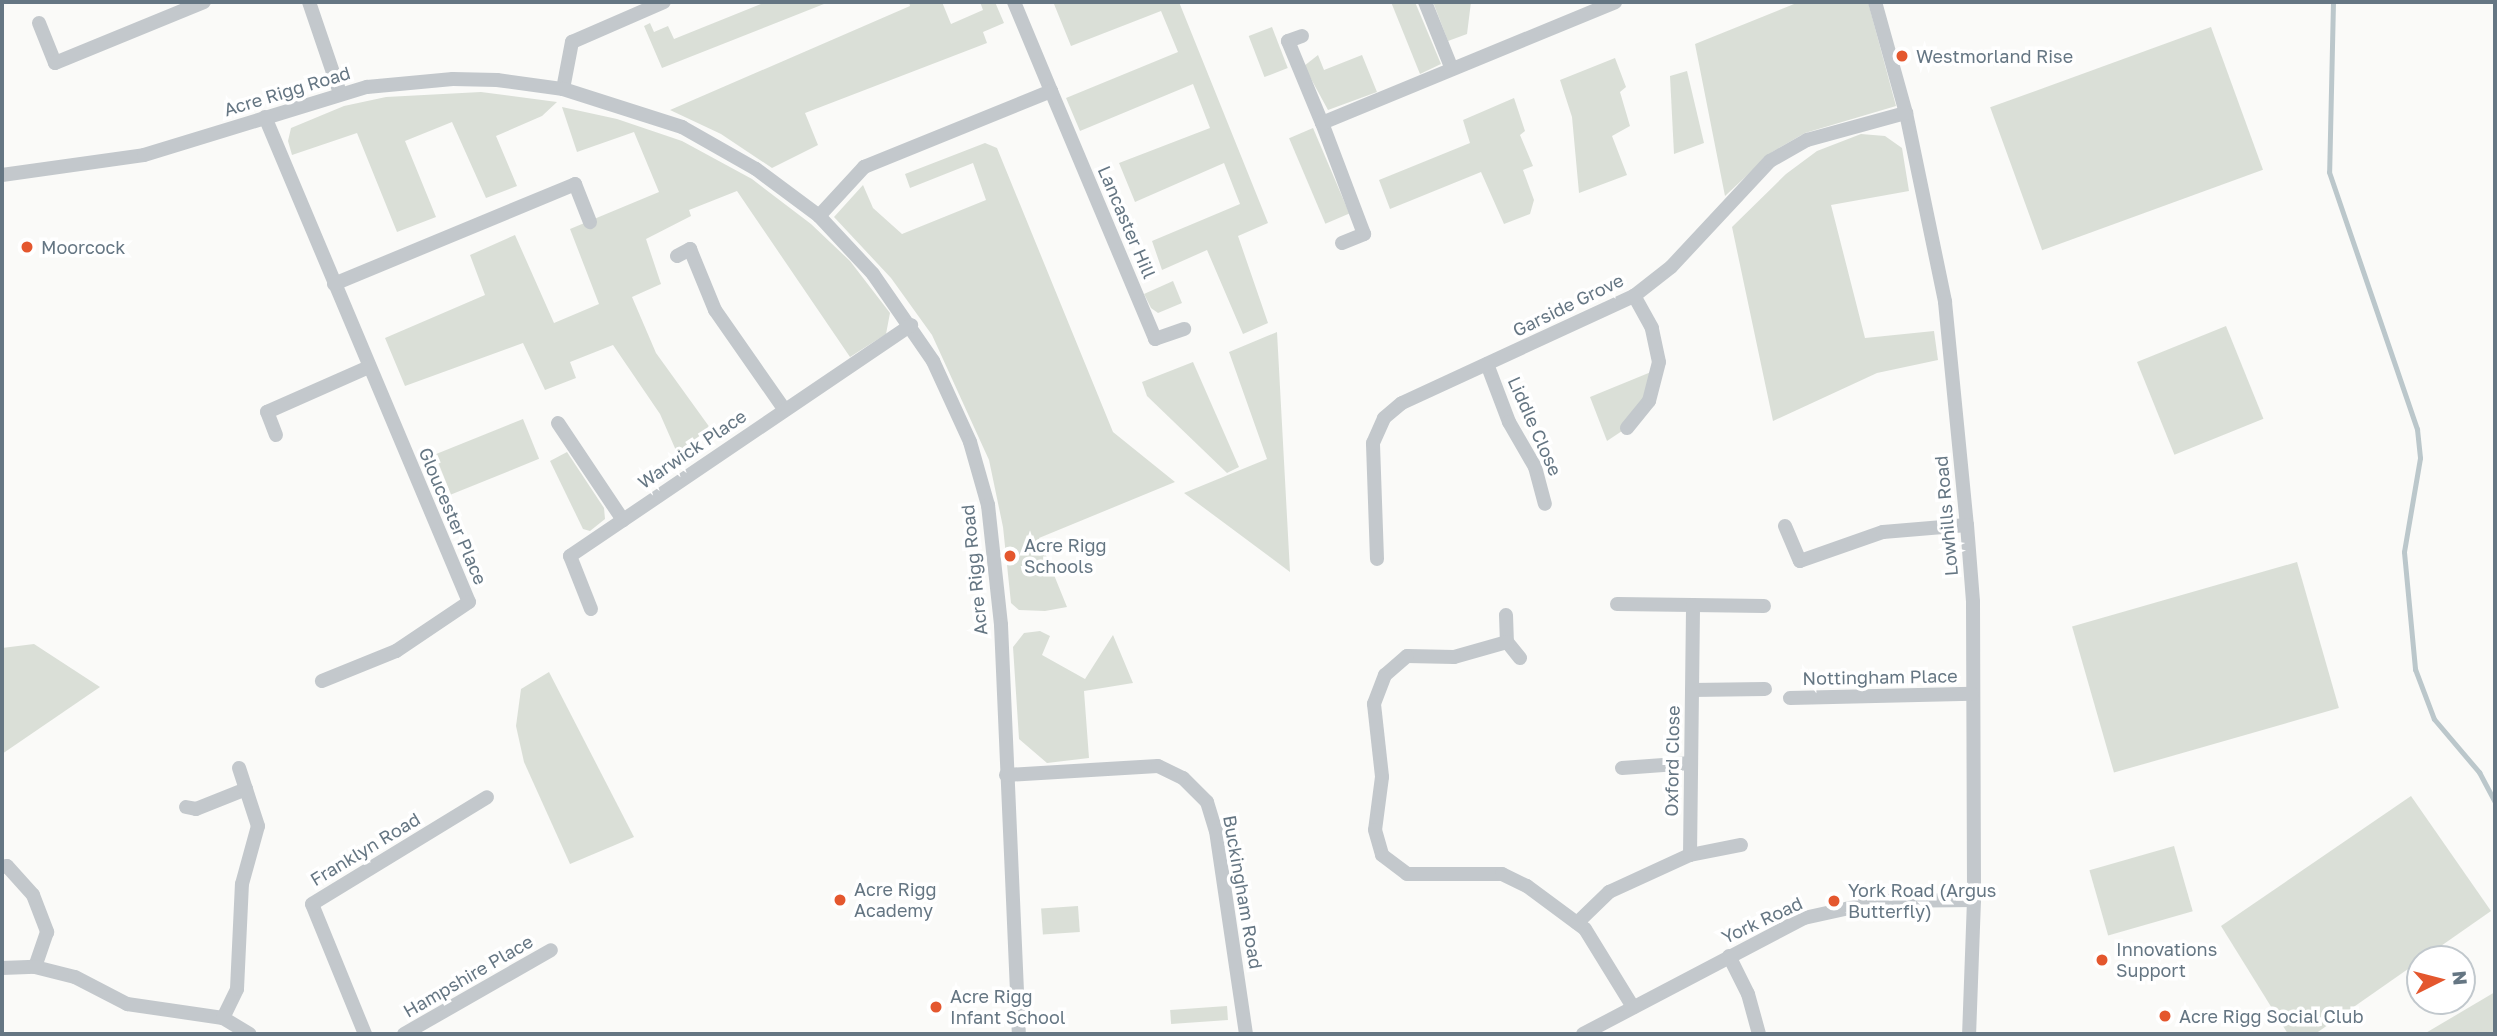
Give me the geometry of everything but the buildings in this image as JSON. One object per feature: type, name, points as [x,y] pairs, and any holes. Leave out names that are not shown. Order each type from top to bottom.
[{"type":"street","points":[[39,23],[55,63],[204,2]]},
{"type":"street","points":[[309,2],[340,93]]},
{"type":"street","points":[[563,89],[572,43],[648,5],[664,2]]},
{"type":"street","name":"Lancaster Hill","points":[[1014,2],[1155,339],[1184,328]]},
{"type":"street","points":[[1425,2],[1452,69]]},
{"type":"street","points":[[1321,123],[1615,2]]},
{"type":"street","name":"Lowhills Road","points":[[1875,2],[1906,113],[1945,302],[1967,525],[1973,602],[1974,900],[1969,1034]]},
{"type":"street","points":[[1301,36],[1288,41],[1364,234],[1342,243]]},
{"type":"street","name":"Acre Rigg Road","points":[[2,175],[144,155],[340,93],[453,79],[563,89],[682,127],[756,169],[818,216],[873,274],[911,325],[950,394],[988,505],[1001,625],[1019,1034]]},
{"type":"street","points":[[818,216],[864,167],[1051,91]]},
{"type":"street","name":"Garside Grove","points":[[1377,559],[1373,443],[1384,418],[1402,403],[1634,296],[1671,267],[1770,161],[1807,140],[1906,113]]},
{"type":"street","name":"Gloucester Place","points":[[265,117],[469,602],[396,651],[322,681]]},
{"type":"street","points":[[334,284],[575,184],[590,222]]},
{"type":"street","points":[[677,256],[690,249],[715,310],[784,409]]},
{"type":"street","points":[[1627,428],[1649,401],[1658,362],[1651,328],[1634,296]]},
{"type":"street","name":"Warwick Place","points":[[591,609],[570,556],[911,325]]},
{"type":"street","name":"Liddle Close","points":[[1487,365],[1508,422],[1535,467],[1545,504]]},
{"type":"street","points":[[276,435],[267,412],[369,367]]},
{"type":"street","points":[[558,422],[623,520]]},
{"type":"street","points":[[1785,526],[1800,561],[1883,532],[1967,525]]},
{"type":"street","points":[[1617,604],[1765,606]]},
{"type":"street","name":"Oxford Close","points":[[1690,855],[1693,605]]},
{"type":"street","points":[[1506,615],[1507,642],[1520,658]]},
{"type":"street","points":[[1507,642],[1454,657],[1408,656],[1385,675],[1374,704],[1382,777],[1375,830],[1382,855],[1407,874],[1502,874],[1527,886],[1577,923],[1633,1007]]},
{"type":"street","points":[[1692,690],[1765,689]]},
{"type":"street","name":"Nottingham Place","points":[[1790,698],[1972,694]]},
{"type":"street","points":[[1622,768],[1691,763]]},
{"type":"street","name":"Buckingham Road","points":[[1006,775],[1158,766],[1183,778],[1207,802],[1216,831],[1246,1034]]},
{"type":"street","points":[[223,1018],[237,989],[242,884],[258,826],[239,768]]},
{"type":"street","points":[[186,807],[196,809],[246,789]]},
{"type":"street","name":"Franklyn Road","points":[[365,1034],[312,904],[487,797]]},
{"type":"street","points":[[1577,923],[1609,892],[1690,855],[1741,845]]},
{"type":"street","points":[[2,867],[7,866],[33,895],[47,932],[35,967]]},
{"type":"street","name":"York Road","points":[[1583,1034],[1804,918],[1881,901],[1974,900]]},
{"type":"street","name":"Hampshire Place","points":[[404,1034],[551,950]]},
{"type":"street","points":[[1729,956],[1748,995],[1759,1034]]},
{"type":"street","points":[[2,968],[35,967],[75,978],[127,1004],[223,1018],[250,1034]]},
{"type":"shaded area","points":[[766,2],[829,2],[662,68],[644,26],[650,23],[654,32],[668,26],[674,39]]},
{"type":"shaded area","points":[[909,2],[942,2],[951,24],[983,10],[980,2],[995,2],[1004,23],[983,32],[987,43],[805,113],[818,145],[772,168],[721,134],[670,110],[910,6]]},
{"type":"shaded area","points":[[1179,2],[1268,223],[1238,236],[1268,323],[1243,334],[1207,250],[1162,270],[1152,241],[1240,204],[1224,163],[1135,202],[1119,163],[1210,128],[1193,84],[1080,131],[1066,98],[1178,52],[1161,11],[1071,46],[1054,4]]},
{"type":"shaded area","points":[[1391,2],[1415,2],[1441,64],[1420,74]]},
{"type":"shaded area","points":[[1433,2],[1471,2],[1467,34],[1448,41]]},
{"type":"shaded area","points":[[1799,2],[1868,2],[1896,106],[1805,133],[1772,152],[1725,196],[1695,44]]},
{"type":"shaded area","points":[[1272,27],[1288,68],[1264,77],[1249,36]]},
{"type":"shaded area","points":[[2211,27],[2263,170],[2042,250],[1990,107]]},
{"type":"shaded area","points":[[1318,55],[1324,70],[1362,55],[1377,92],[1328,110],[1304,66]]},
{"type":"shaded area","points":[[1615,58],[1626,87],[1620,92],[1630,126],[1612,136],[1627,175],[1579,193],[1572,117],[1560,80]]},
{"type":"shaded area","points":[[1687,71],[1704,143],[1674,154],[1670,76]]},
{"type":"shaded area","points":[[481,92],[557,102],[542,116],[496,136],[517,186],[486,198],[452,122],[405,141],[436,217],[397,232],[357,133],[292,155],[288,141],[291,128],[344,106],[386,97]]},
{"type":"shaded area","points":[[1514,98],[1525,131],[1520,135],[1533,166],[1523,170],[1534,200],[1530,214],[1504,224],[1481,172],[1390,209],[1379,180],[1470,143],[1463,120]]},
{"type":"shaded area","points":[[562,107],[617,119],[682,141],[752,179],[811,224],[850,261],[890,313],[886,334],[850,357],[737,191],[689,210],[691,216],[646,239],[661,284],[632,297],[656,353],[713,432],[678,455],[660,414],[613,345],[570,362],[576,378],[545,390],[523,343],[405,386],[385,338],[485,295],[470,255],[515,235],[554,323],[599,304],[570,229],[659,192],[634,132],[577,152]]},
{"type":"shaded area","points":[[1313,128],[1349,214],[1325,224],[1289,138]]},
{"type":"shaded area","points":[[1861,134],[1885,136],[1902,148],[1909,191],[1831,205],[1865,338],[1934,331],[1938,360],[1877,373],[1773,421],[1732,227],[1786,174],[1817,151]]},
{"type":"shaded area","points":[[985,143],[997,148],[1113,432],[1175,482],[1039,538],[1067,607],[1045,611],[1019,610],[1011,603],[1003,527],[989,460],[932,335],[891,278],[834,217],[863,185],[873,208],[902,234],[986,200],[973,163],[910,188],[905,174]]},
{"type":"shaded area","points":[[1173,281],[1182,303],[1158,313],[1151,308],[1144,294]]},
{"type":"shaded area","points":[[2226,326],[2263,419],[2174,455],[2137,362]]},
{"type":"shaded area","points":[[1277,332],[1290,572],[1184,493],[1267,459],[1229,352]]},
{"type":"shaded area","points":[[1193,362],[1239,467],[1227,473],[1147,396],[1142,382]]},
{"type":"shaded area","points":[[1651,372],[1646,399],[1622,431],[1607,441],[1590,397]]},
{"type":"shaded area","points":[[523,419],[539,459],[451,494],[435,455]]},
{"type":"shaded area","points":[[567,452],[604,508],[605,519],[590,531],[583,529],[550,461]]},
{"type":"shaded area","points":[[2297,562],[2339,708],[2114,773],[2072,626]]},
{"type":"shaded area","points":[[1040,631],[1050,636],[1042,655],[1085,679],[1113,635],[1133,683],[1084,691],[1089,758],[1047,763],[1019,739],[1013,647],[1024,633]]},
{"type":"shaded area","points":[[34,644],[100,687],[2,754],[2,648]]},
{"type":"shaded area","points":[[549,672],[634,837],[570,864],[524,762],[516,726],[521,689]]},
{"type":"shaded area","points":[[2411,796],[2491,911],[2442,945],[2406,945],[2406,970],[2315,1034],[2288,1034],[2221,926]]},
{"type":"shaded area","points":[[2174,846],[2193,911],[2108,936],[2089,870]]},
{"type":"shaded area","points":[[1078,906],[1080,932],[1043,935],[1041,909]]},
{"type":"shaded area","points":[[2495,992],[2495,1034],[2424,1034],[2456,1015],[2476,1015],[2476,1003]]},
{"type":"shaded area","points":[[1227,1006],[1228,1020],[1171,1024],[1170,1010]]},
{"type":"waterway","points":[[2333,2],[2329,172],[2417,429],[2420,458],[2404,552],[2415,669],[2434,719],[2479,772],[2495,802]]},
{"type":"place","name":"Westmorland Rise","points":[[1902,56]]},
{"type":"place","name":"Moorcock","points":[[27,247]]},
{"type":"place","name":"Acre Rigg Schools","points":[[1010,556]]},
{"type":"place","name":"Acre Rigg Academy","points":[[840,900]]},
{"type":"place","name":"York Road (Argus Butterfly)","points":[[1834,901]]},
{"type":"place","name":"Innovations Support","points":[[2102,960]]},
{"type":"place","name":"Acre Rigg Infant School","points":[[936,1007]]},
{"type":"place","name":"Acre Rigg Social Club","points":[[2165,1016]]}]
